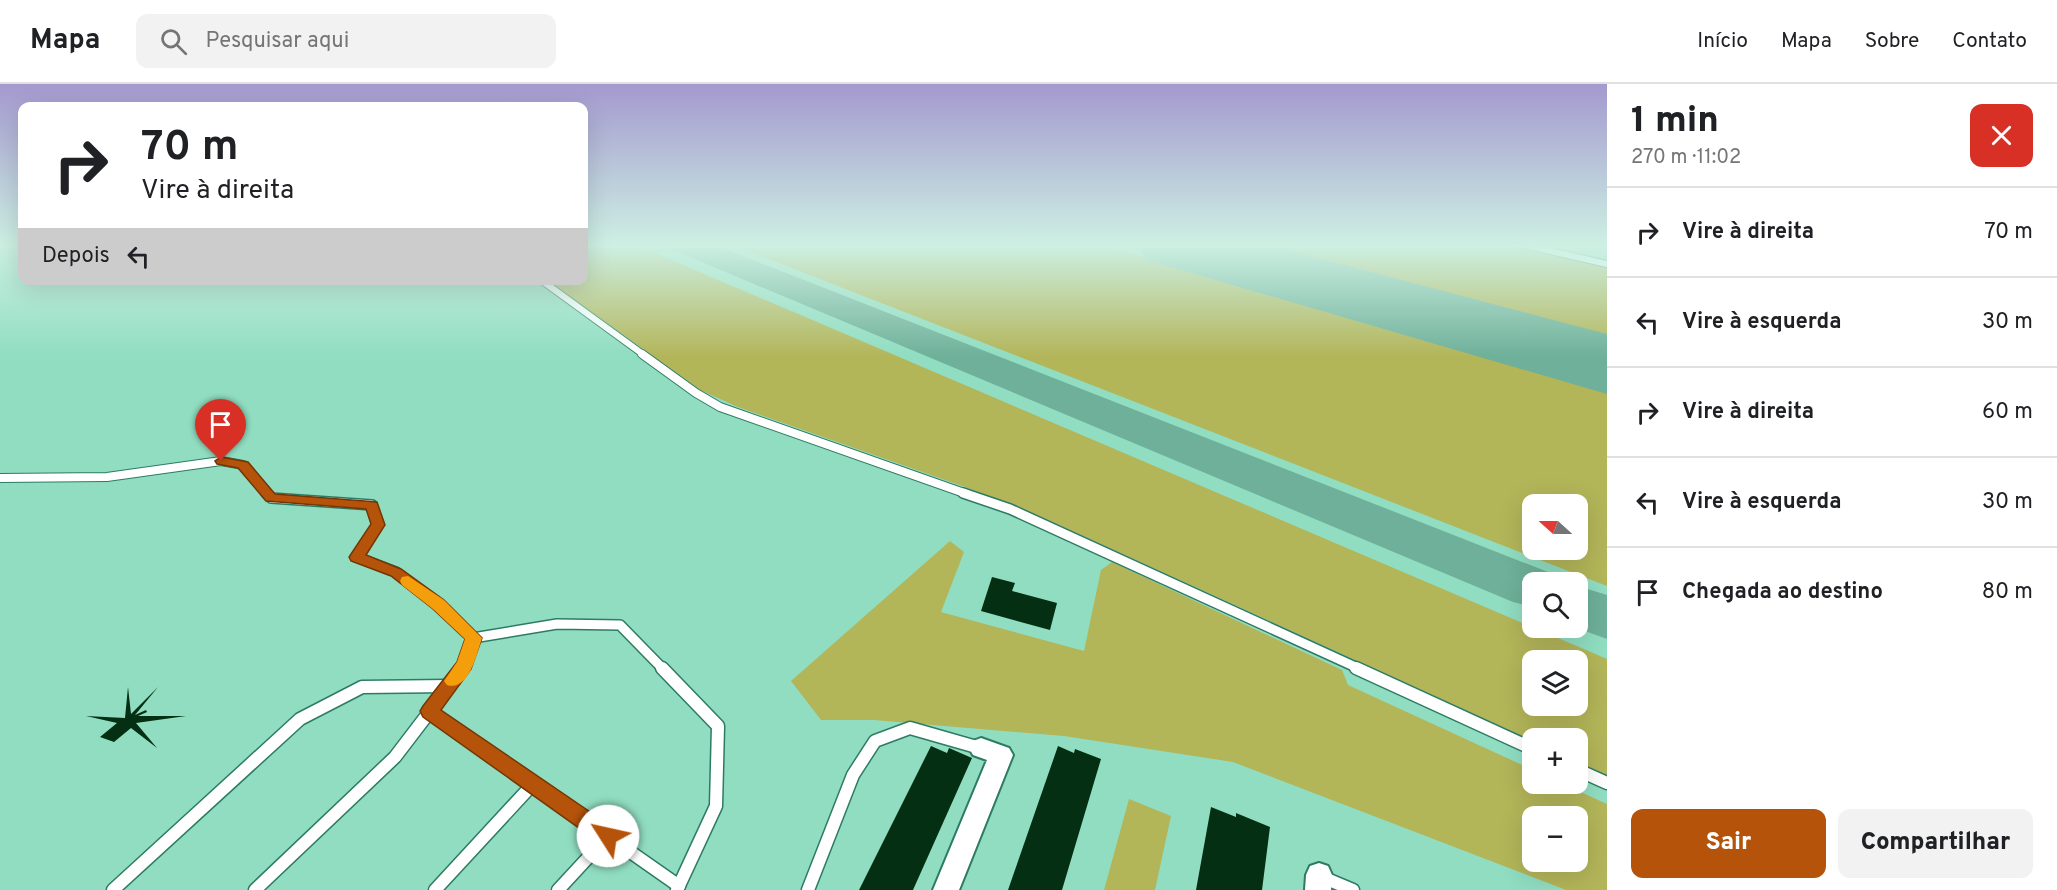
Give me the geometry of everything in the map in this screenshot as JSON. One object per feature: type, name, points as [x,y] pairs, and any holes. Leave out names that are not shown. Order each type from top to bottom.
[{"type":"street","points":[[946,890],[1001,755],[981,748]]},
{"type":"lane","points":[[548,285],[696,393],[720,407],[1010,509],[1522,744]]},
{"type":"lane","points":[[0,478],[108,477],[221,461],[243,465],[271,498],[372,505],[378,525],[357,557],[396,572],[439,604],[473,638]]},
{"type":"lane","points":[[429,711],[608,836],[678,888],[716,806],[718,726],[620,625],[557,624],[473,638]]},
{"type":"lane","points":[[255,890],[395,757],[465,665],[473,638]]},
{"type":"lane","points":[[113,890],[300,718],[362,687],[449,686]]},
{"type":"lane","points":[[807,890],[854,775],[874,741],[910,728],[981,748]]},
{"type":"lane","points":[[1588,774],[1607,783]]},
{"type":"lane","points":[[435,890],[533,784]]},
{"type":"lane","points":[[558,890],[608,836]]},
{"type":"lane","points":[[1318,883],[1353,890]]},
{"type":"shaded area","points":[[588,282],[722,282],[1522,623],[1522,638],[1558,638],[1586,650],[1522,650],[1522,716],[1588,716],[1588,651],[1607,659],[1607,775],[1588,766],[1588,728],[1522,728],[1522,736],[1037,515],[965,487],[738,407],[700,390],[554,285],[588,285]]},
{"type":"shaded area","points":[[826,282],[1228,282],[1607,392],[1607,586],[1588,579],[1588,572],[1571,572],[1540,560],[1588,560],[1588,494],[1522,494],[1522,553]]},
{"type":"shaded area","points":[[1390,282],[1607,282],[1607,339]]},
{"type":"shaded area","points":[[950,541],[964,552],[941,612],[1084,651],[1101,570],[1112,562],[1342,670],[1348,685],[1522,765],[1522,794],[1585,794],[1607,804],[1607,890],[1566,890],[1233,762],[1064,736],[874,720],[821,720],[791,681]]},
{"type":"shaded area","points":[[1129,799],[1171,816],[1155,890],[1104,890]]},
{"type":"building","points":[[992,577],[1015,583],[1012,591],[1057,603],[1050,630],[981,611]]},
{"type":"building","points":[[128,687],[131,714],[158,687],[135,715],[146,710],[147,712],[138,716],[186,716],[136,723],[157,748],[131,728],[114,742],[100,737],[117,723],[86,716],[125,718]]},
{"type":"building","points":[[931,746],[947,753],[949,748],[972,758],[913,890],[859,890]]},
{"type":"building","points":[[1058,746],[1074,753],[1075,749],[1101,759],[1062,890],[1008,890]]},
{"type":"building","points":[[1211,807],[1236,817],[1236,813],[1270,827],[1262,890],[1196,890]]},
{"type":"taxiway","points":[[777,282],[1522,584]]},
{"type":"taxiway","points":[[1588,610],[1607,618]]},
{"type":"runway","points":[[1310,282],[1607,364]]},
{"type":"slow traffic","points":[[408,581],[439,604],[473,638],[465,665],[453,681]]},
{"type":"route","points":[[221,461],[243,465],[255,482],[271,498],[372,505],[378,525],[357,557],[396,572],[439,604],[473,638],[465,665],[429,711],[608,836]]}]
